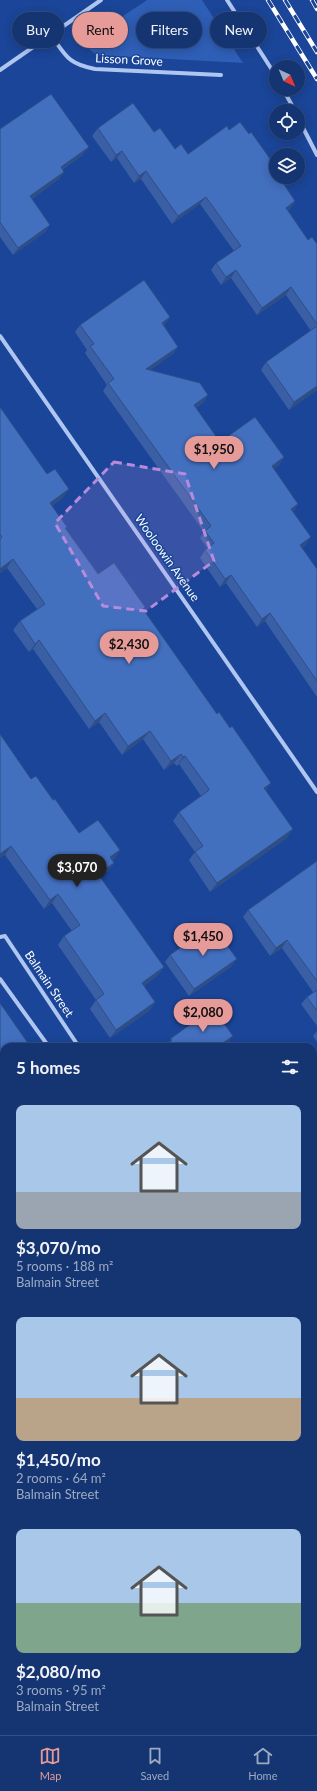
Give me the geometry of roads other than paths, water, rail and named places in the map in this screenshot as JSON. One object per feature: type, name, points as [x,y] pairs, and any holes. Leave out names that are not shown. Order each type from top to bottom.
[{"type":"street","points":[[64,25],[101,0]]},
{"type":"street","points":[[227,0],[269,65]]},
{"type":"street","points":[[0,70],[31,48]]},
{"type":"street","name":"Lisson Grove","points":[[60,48],[64,55],[78,66],[95,69],[221,75]]},
{"type":"street","points":[[305,132],[317,155]]},
{"type":"street","name":"Wooloowin Avenue","points":[[0,336],[317,792]]},
{"type":"street","name":"Balmain Street","points":[[0,937],[5,936],[76,1043]]},
{"type":"street","points":[[0,979],[46,1043]]},
{"type":"railway","points":[[268,0],[317,79]]},
{"type":"railway","points":[[285,0],[317,52]]},
{"type":"railway","points":[[312,0],[317,9]]}]
